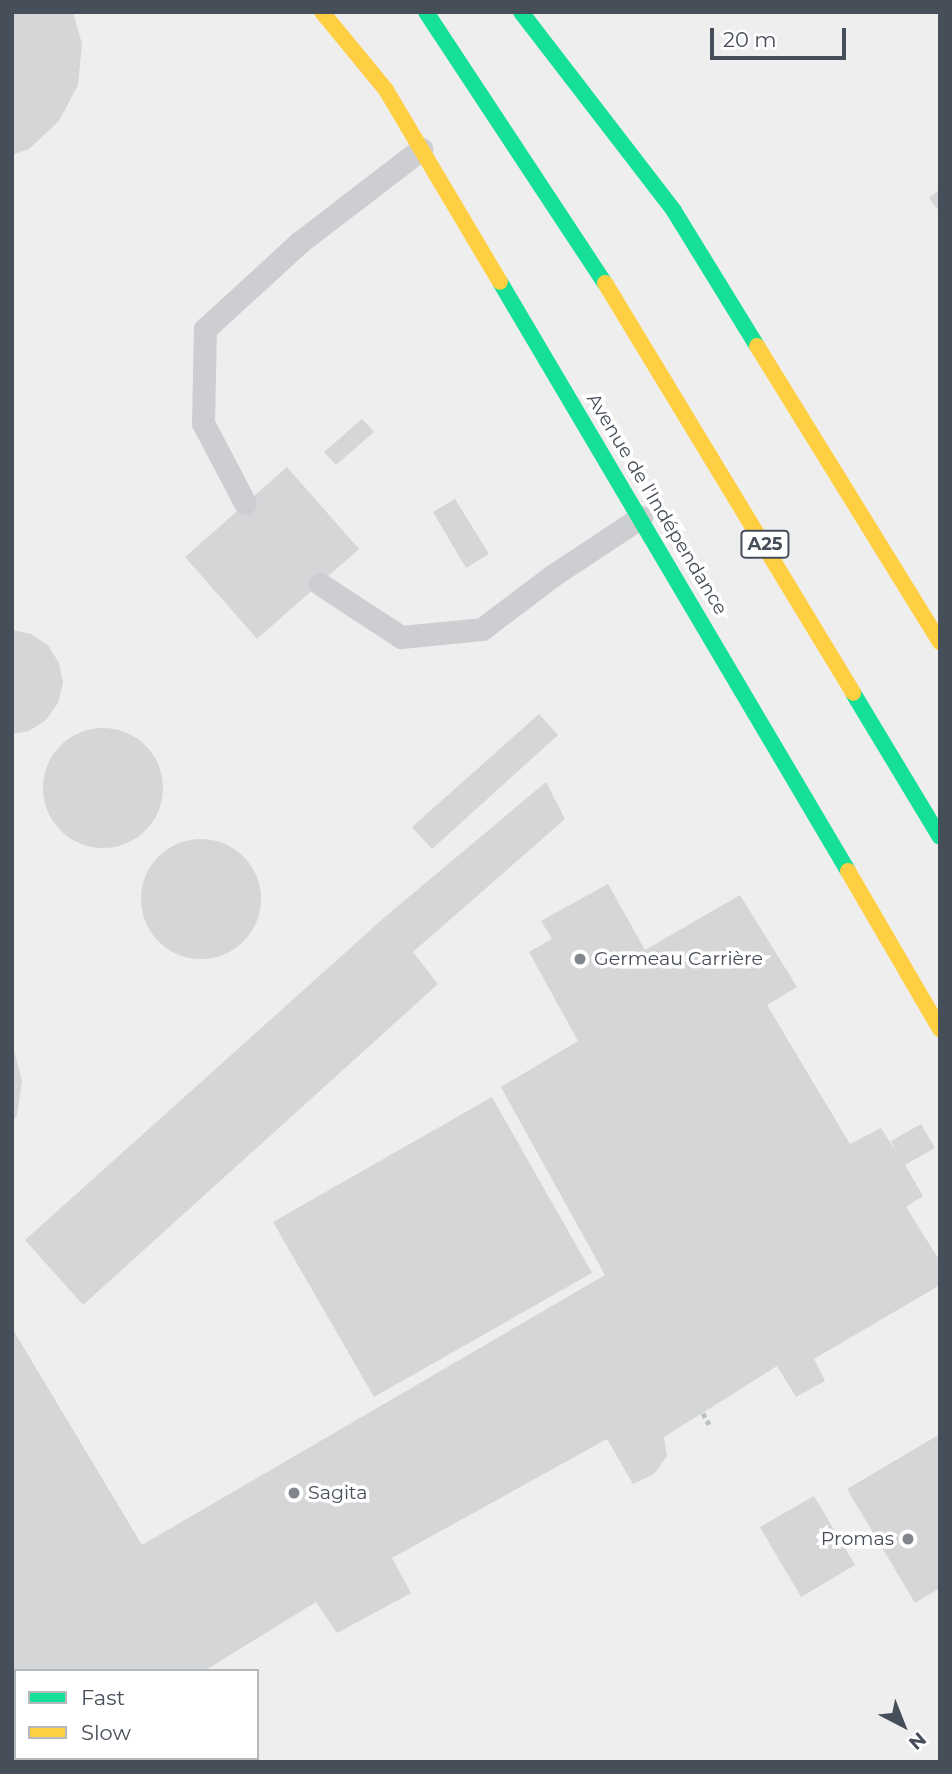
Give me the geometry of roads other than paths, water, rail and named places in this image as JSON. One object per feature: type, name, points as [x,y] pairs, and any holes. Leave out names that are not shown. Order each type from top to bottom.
[{"type":"main road","name":"Avenue de l'Indépendance","points":[[322,12],[386,90],[641,517],[940,1029]]},
{"type":"main road","name":"A25","points":[[426,12],[587,253],[940,837]]},
{"type":"main road","points":[[521,12],[600,111],[674,211],[940,642]]},
{"type":"lane","points":[[245,503],[203,424],[205,328],[300,242],[421,149]]},
{"type":"lane","points":[[320,584],[401,637],[482,629],[552,576],[641,517]]},
{"type":"place","name":"Germeau Carrière","points":[[580,959]]},
{"type":"place","name":"Sagita","points":[[294,1493]]},
{"type":"place","name":"Promas","points":[[908,1539]]}]
